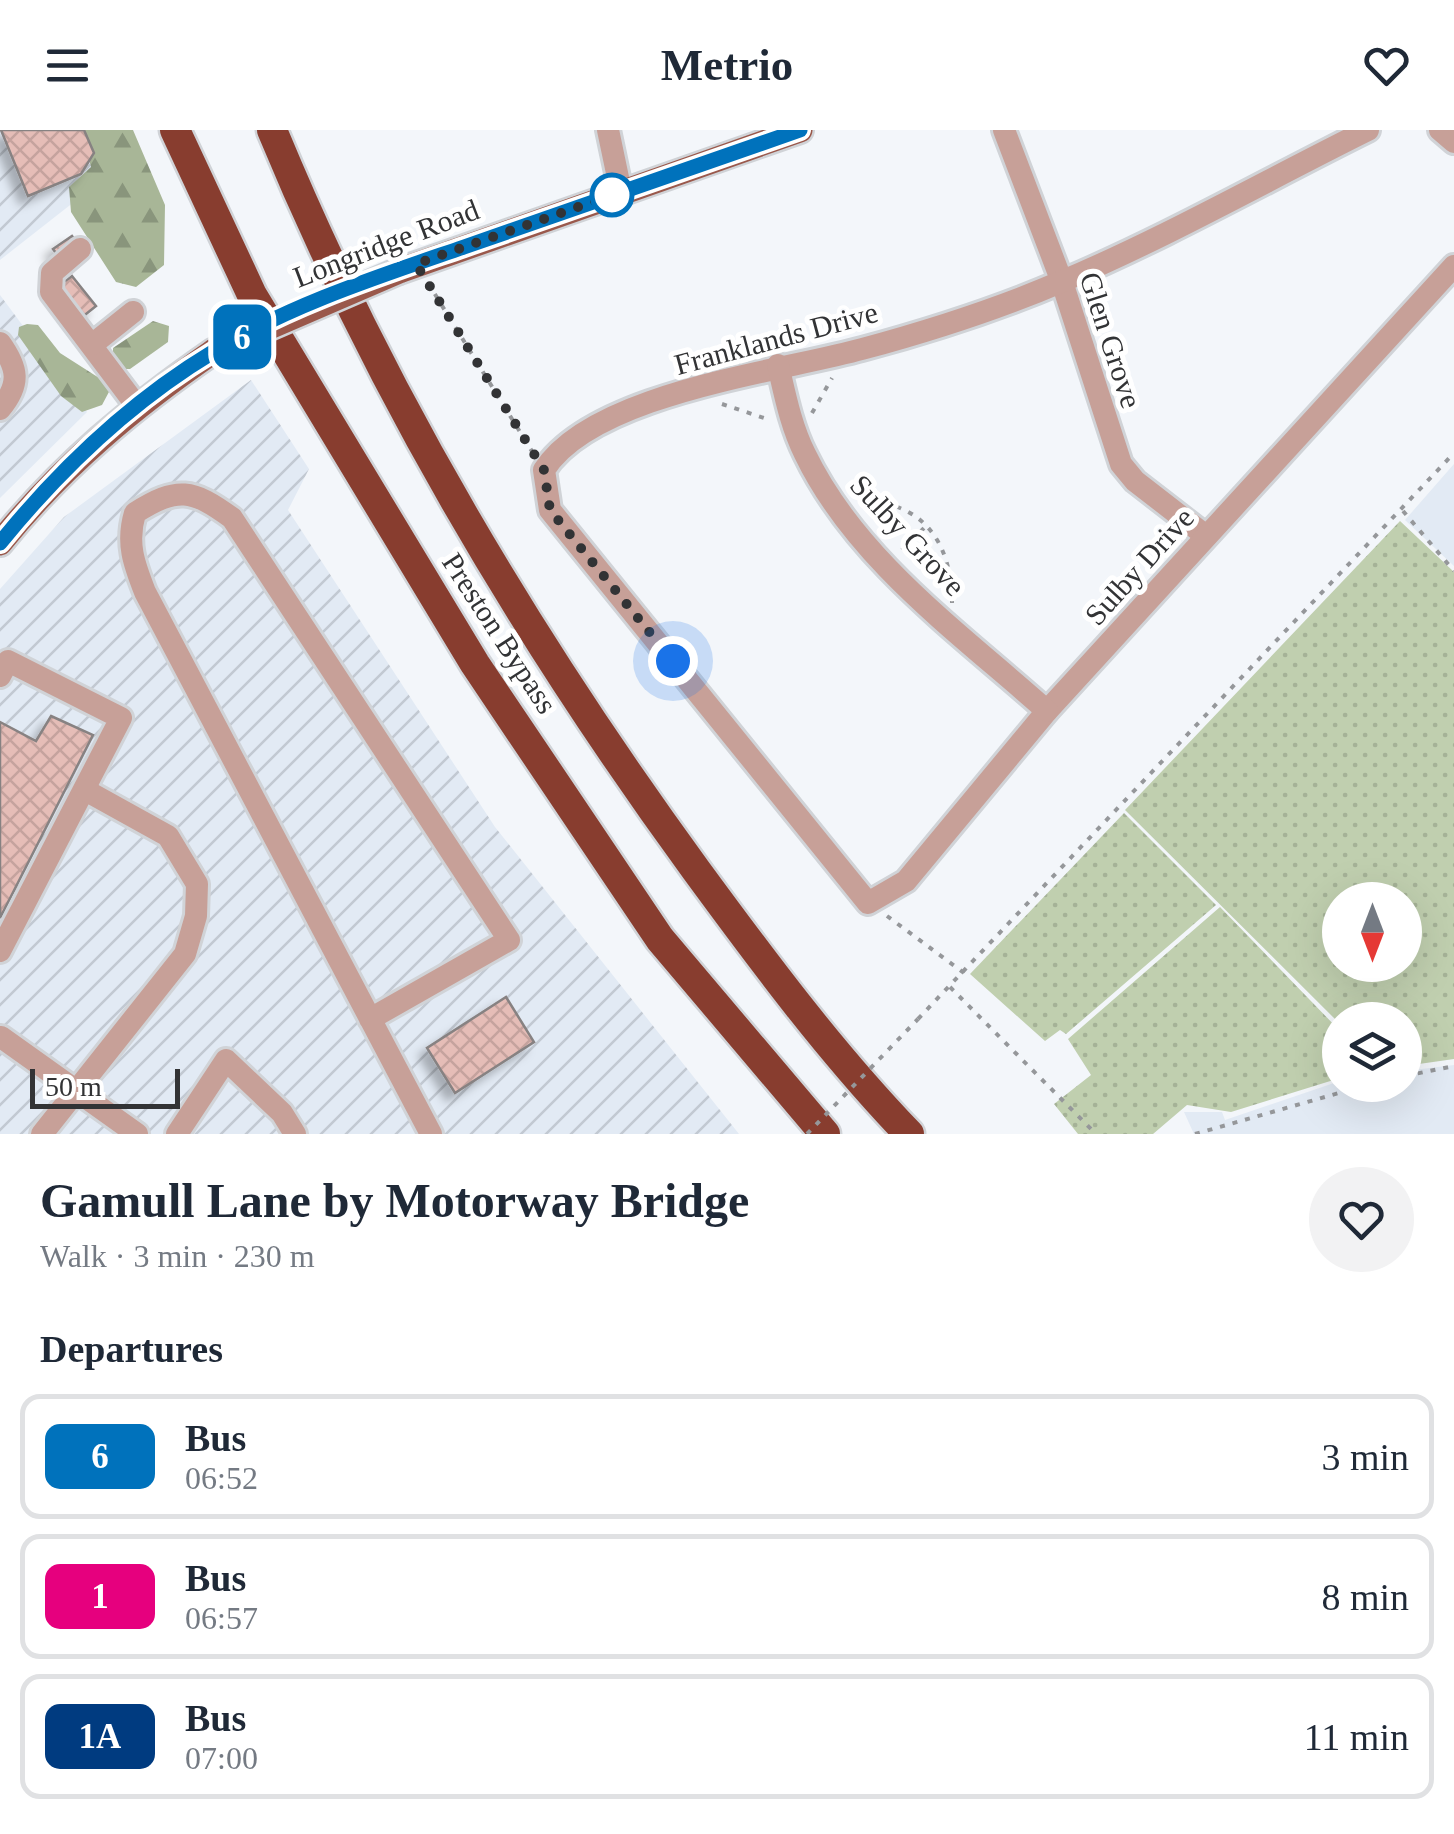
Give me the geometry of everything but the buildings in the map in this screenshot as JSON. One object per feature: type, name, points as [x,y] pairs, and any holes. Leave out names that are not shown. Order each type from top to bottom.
[{"type":"highway","name":"Preston Bypass","points":[[175,130],[252,295],[476,664],[660,939],[825,1134]]},
{"type":"highway","name":"Preston Bypass","points":[[272,130],[326,260],[364,331],[456,499],[596,734],[733,921],[910,1134]]},
{"type":"main road","name":"Longridge Road","points":[[0,543],[71,461],[136,406],[214,350],[408,267],[800,130]]},
{"type":"street","points":[[608,130],[621,192]]},
{"type":"street","name":"Glen Grove","points":[[1004,130],[1062,282],[1122,464],[1135,481],[1206,536]]},
{"type":"street","name":"Franklands Drive","points":[[544,470],[568,442],[718,379],[863,348],[1062,282],[1368,130]]},
{"type":"street","points":[[1440,130],[1454,142]]},
{"type":"street","points":[[80,249],[45,264],[51,292],[136,406]]},
{"type":"street","name":"Sulby Drive","points":[[868,903],[906,881],[1047,711],[1454,266]]},
{"type":"street","points":[[93,344],[134,312]]},
{"type":"street","points":[[0,343],[14,363],[17,378],[13,394],[0,408]]},
{"type":"street","name":"Sulby Grove","points":[[778,365],[803,450],[838,508],[886,566],[1047,711]]},
{"type":"street","points":[[544,470],[550,510],[868,903]]},
{"type":"street","points":[[370,1019],[509,940],[232,518],[202,497],[174,492],[134,513],[129,533],[132,558],[145,592],[370,1019],[431,1134]]},
{"type":"street","points":[[0,676],[8,661],[121,718],[0,952]]},
{"type":"street","points":[[42,1134],[186,954],[196,916],[197,884],[168,836],[85,790]]},
{"type":"street","points":[[1,1037],[137,1134]]},
{"type":"street","points":[[177,1134],[226,1060],[282,1114],[296,1134]]},
{"type":"path","points":[[408,267],[544,470]]},
{"type":"path","points":[[808,1134],[1403,512],[1454,453]]},
{"type":"path","points":[[838,508],[860,500],[888,506],[927,525],[950,560],[953,602],[948,622]]},
{"type":"path","points":[[1403,512],[1454,571]]},
{"type":"path","points":[[886,566],[927,525]]},
{"type":"path","points":[[868,903],[964,973]]},
{"type":"path","points":[[950,987],[1096,1134]]},
{"type":"path","points":[[1422,1073],[1454,1066]]},
{"type":"path","points":[[1196,1134],[1322,1098]]},
{"type":"shaded area","points":[[0,130],[112,130],[125,162],[0,260]]},
{"type":"shaded area","points":[[0,295],[87,412],[0,498]]},
{"type":"shaded area","points":[[251,380],[309,469],[288,510],[495,827],[739,1134],[0,1134],[0,589],[64,517]]},
{"type":"shaded area","points":[[1454,464],[1454,566],[1405,520]]},
{"type":"shaded area","points":[[1454,1065],[1454,1134],[1194,1134],[1184,1112],[1222,1112],[1225,1120],[1322,1087],[1322,1102],[1422,1102],[1422,1069]]},
{"type":"green space","points":[[82,130],[133,130],[165,205],[164,265],[136,287],[116,282],[71,212],[69,187],[91,167]]},
{"type":"green space","points":[[153,321],[169,326],[168,342],[130,369],[121,369],[113,361],[113,348]]},
{"type":"green space","points":[[38,325],[60,353],[107,383],[110,390],[102,405],[82,412],[61,396],[18,335],[19,327]]},
{"type":"green space","points":[[1400,521],[1454,572],[1454,1059],[1422,1064],[1422,1002],[1322,1002],[1322,1006],[1125,810]]},
{"type":"green space","points":[[1124,813],[1216,905],[1066,1034],[1060,1030],[1045,1041],[970,974]]},
{"type":"green space","points":[[1220,907],[1322,1012],[1322,1084],[1231,1112],[1187,1105],[1153,1134],[1078,1134],[1054,1104],[1091,1075],[1068,1039]]},
{"type":"bus line","name":"6","points":[[0,543],[71,461],[136,406],[214,350],[304,308],[416,264],[800,130]]},
{"type":"route","points":[[612,195],[416,264],[544,470],[550,510],[673,661]]}]
